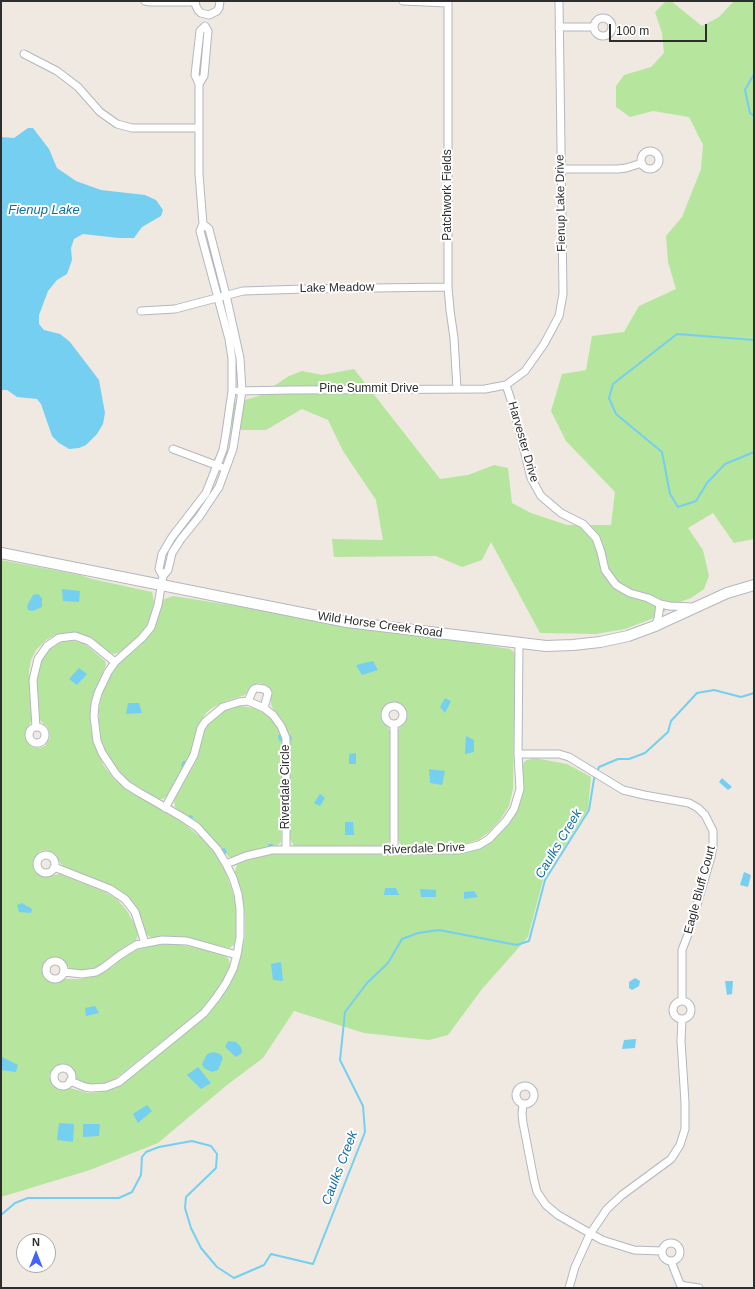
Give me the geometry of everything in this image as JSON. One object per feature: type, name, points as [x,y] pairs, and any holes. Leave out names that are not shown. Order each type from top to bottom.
[{"type":"main road","name":"Wild Horse Creek Road","points":[[1,553],[162,581],[347,622],[519,644],[552,646],[573,646],[628,636],[655,626],[727,594],[754,585]]},
{"type":"street","points":[[145,1],[195,2],[198,10],[210,15],[217,11],[220,1]]},
{"type":"street","points":[[403,1],[447,2]]},
{"type":"street","name":"Fienup Lake Drive","points":[[506,385],[525,371],[544,344],[559,316],[563,294],[562,194],[560,169],[559,1]]},
{"type":"street","name":"Patchwork Fields","points":[[447,2],[448,287],[454,338],[457,390]]},
{"type":"street","points":[[162,581],[159,569],[162,554],[172,537],[206,493],[223,450],[232,391],[232,359],[228,339],[200,231],[203,224],[199,174],[199,84],[204,76],[208,31],[205,26],[205,14]]},
{"type":"street","points":[[559,28],[594,27]]},
{"type":"street","points":[[24,54],[57,71],[78,87],[100,112],[117,124],[132,128],[199,128]]},
{"type":"street","points":[[560,169],[622,168],[642,163]]},
{"type":"street","points":[[70,1081],[84,1087],[91,1088],[106,1087],[119,1082],[204,1013],[226,983],[233,969],[237,955],[241,924],[238,894],[233,878],[215,846],[197,827],[127,785],[116,774],[105,758],[97,740],[95,728],[95,704],[103,682],[115,662],[142,638],[151,627],[158,605],[162,581],[168,570],[172,553],[219,487],[233,449],[242,391],[240,358],[209,229],[203,224]]},
{"type":"street","name":"Lake Meadow","points":[[141,311],[175,309],[242,291],[448,287]]},
{"type":"street","name":"Pine Summit Drive","points":[[232,391],[457,390],[485,389],[506,385]]},
{"type":"street","name":"Harvester Drive","points":[[506,385],[513,406],[531,478],[541,496],[561,513],[584,524],[596,538],[601,552],[604,570],[616,585],[630,593],[648,598],[660,604],[695,608]]},
{"type":"street","points":[[173,449],[226,469]]},
{"type":"street","points":[[655,626],[658,619],[660,604]]},
{"type":"street","points":[[36,727],[33,680],[38,659],[47,646],[59,638],[75,636],[89,641],[115,662]]},
{"type":"street","name":"Riverdale Drive","points":[[226,864],[246,856],[272,850],[459,850],[479,845],[488,839],[506,821],[514,809],[520,789],[518,754],[519,644]]},
{"type":"street","points":[[165,808],[194,755],[201,728],[205,722],[223,707],[248,701],[254,689],[257,688],[264,688],[268,693],[264,708]]},
{"type":"street","name":"Riverdale Circle","points":[[248,701],[264,708],[279,721],[286,738],[286,850]]},
{"type":"street","points":[[394,724],[394,851]]},
{"type":"street","name":"Eagle Bluff Court","points":[[518,754],[559,754],[569,757],[623,790],[689,803],[698,808],[705,815],[713,831],[714,838],[711,856],[689,932],[682,950],[682,1000]]},
{"type":"street","points":[[54,867],[110,889],[125,899],[135,912],[145,943]]},
{"type":"street","points":[[64,972],[82,974],[96,972],[136,945],[162,940],[187,941],[237,955]]},
{"type":"street","name":"Eagle Bluff Court","points":[[682,1000],[690,1004],[692,1010],[687,1018],[682,1019],[676,1017],[673,1010],[676,1002],[682,1000]]},
{"type":"street","name":"Eagle Bluff Court","points":[[569,1288],[575,1267],[590,1234],[607,1209],[671,1159],[680,1145],[685,1129],[685,1102],[681,1041],[682,1019]]},
{"type":"street","points":[[523,1104],[523,1123],[537,1192],[546,1205],[558,1215],[602,1240],[634,1250],[661,1251]]},
{"type":"street","points":[[661,1251],[668,1243],[674,1243],[677,1245],[680,1250],[679,1256],[675,1260],[671,1261]]},
{"type":"street","points":[[661,1251],[664,1258],[671,1261],[680,1284],[699,1288]]},
{"type":"green space","points":[[666,1],[671,1],[702,26],[719,17],[734,1],[754,1],[754,539],[734,543],[713,513],[688,528],[703,550],[709,576],[704,589],[691,598],[672,605],[659,616],[625,629],[596,634],[540,633],[491,542],[482,560],[462,567],[436,556],[334,557],[332,539],[383,540],[376,500],[343,451],[328,420],[302,409],[266,430],[242,430],[230,424],[227,405],[259,396],[289,376],[302,371],[322,375],[354,369],[440,479],[468,475],[494,465],[508,468],[512,503],[531,513],[567,525],[611,525],[615,492],[566,441],[551,411],[562,374],[586,370],[592,336],[624,332],[639,306],[676,289],[668,262],[666,236],[682,217],[701,169],[703,145],[689,117],[653,111],[630,117],[616,107],[616,86],[624,75],[651,67],[664,53],[662,33],[655,12]]},
{"type":"green space","points":[[1,560],[80,575],[152,592],[154,602],[151,615],[145,629],[137,639],[118,653],[114,654],[108,652],[90,638],[82,634],[55,635],[46,640],[36,650],[31,660],[29,671],[32,720],[25,732],[25,739],[32,747],[39,748],[45,746],[50,738],[47,727],[40,720],[37,666],[52,645],[67,641],[84,643],[105,661],[106,665],[94,692],[90,715],[91,729],[95,746],[104,766],[115,780],[127,790],[182,822],[204,840],[217,856],[224,868],[234,896],[237,911],[237,936],[234,945],[229,948],[177,936],[152,938],[146,934],[142,920],[135,909],[87,876],[63,866],[53,853],[46,850],[40,851],[33,860],[33,869],[38,873],[50,876],[60,874],[105,892],[117,899],[127,911],[135,925],[138,935],[135,943],[126,947],[97,967],[76,971],[71,970],[63,960],[51,958],[45,962],[42,973],[44,977],[50,981],[56,983],[63,979],[80,979],[96,976],[112,967],[126,955],[136,950],[165,944],[177,944],[202,949],[227,957],[230,966],[222,983],[204,1008],[115,1079],[100,1085],[80,1083],[75,1078],[73,1069],[68,1065],[61,1064],[56,1066],[50,1073],[49,1076],[53,1085],[60,1089],[70,1088],[88,1093],[110,1090],[120,1085],[206,1016],[219,1001],[231,982],[239,963],[245,937],[243,903],[235,872],[237,864],[269,854],[458,854],[473,850],[491,840],[509,822],[524,762],[535,758],[567,764],[591,777],[588,809],[543,880],[528,937],[482,989],[448,1035],[429,1040],[364,1033],[294,1011],[263,1058],[227,1085],[158,1143],[90,1170],[1,1197]]},
{"type":"green space","points":[[173,596],[510,649],[514,652],[515,656],[513,789],[509,806],[500,820],[489,832],[478,840],[452,848],[405,847],[401,845],[397,838],[398,730],[405,722],[407,713],[401,705],[390,703],[383,710],[382,717],[390,731],[390,840],[388,843],[385,846],[380,847],[294,846],[290,839],[290,743],[285,727],[271,704],[271,690],[266,685],[259,683],[250,687],[245,695],[226,701],[212,708],[206,713],[197,727],[190,756],[166,797],[159,799],[148,795],[126,779],[110,761],[101,739],[99,709],[104,688],[108,679],[120,662],[141,645],[151,632],[157,620],[162,600]]},
{"type":"green space","points":[[240,706],[254,708],[267,715],[276,724],[281,734],[281,842],[277,846],[262,848],[229,857],[205,830],[175,807],[174,800],[196,761],[204,729],[212,718],[227,708]]},
{"type":"water","name":"Fienup Lake","points":[[28,128],[33,128],[49,149],[57,168],[76,181],[101,190],[145,195],[156,200],[163,210],[161,216],[142,227],[134,238],[83,234],[74,239],[71,248],[72,260],[67,274],[57,280],[48,291],[39,315],[39,324],[44,330],[60,334],[70,342],[99,380],[105,413],[103,424],[97,434],[86,445],[79,448],[69,449],[59,443],[52,436],[41,404],[37,399],[17,397],[7,390],[1,390],[1,137],[14,138]]},
{"type":"water","points":[[62,589],[80,591],[79,602],[63,601]]},
{"type":"water","points":[[38,594],[42,598],[42,607],[33,611],[28,610],[27,606],[33,595]]},
{"type":"water","points":[[373,661],[378,670],[362,675],[356,665]]},
{"type":"water","points":[[79,668],[87,674],[77,685],[69,679]]},
{"type":"water","points":[[445,698],[451,701],[445,713],[440,707]]},
{"type":"water","points":[[128,703],[139,703],[142,713],[126,714]]},
{"type":"water","points":[[466,736],[474,740],[474,752],[465,754]]},
{"type":"water","points":[[356,753],[356,764],[349,764],[349,754]]},
{"type":"water","points":[[429,769],[445,771],[442,785],[430,783]]},
{"type":"water","points":[[722,778],[732,787],[728,790],[719,782]]},
{"type":"water","points":[[320,794],[325,798],[320,806],[314,803]]},
{"type":"water","points":[[345,822],[353,822],[354,835],[345,835]]},
{"type":"water","points":[[744,872],[751,875],[748,887],[740,885]]},
{"type":"water","points":[[385,888],[396,888],[399,895],[384,895]]},
{"type":"water","points":[[420,889],[436,890],[436,897],[421,897]]},
{"type":"water","points":[[474,891],[478,897],[464,899],[464,892]]},
{"type":"water","points":[[22,903],[32,909],[31,913],[19,912],[17,905]]},
{"type":"water","points":[[281,962],[283,981],[273,980],[271,964]]},
{"type":"water","points":[[635,978],[640,981],[639,986],[632,990],[629,988],[629,982]]},
{"type":"water","points":[[725,981],[733,981],[732,994],[727,995]]},
{"type":"water","points":[[95,1006],[99,1013],[86,1016],[85,1008]]},
{"type":"water","points":[[636,1039],[635,1048],[622,1049],[624,1040]]},
{"type":"water","points":[[228,1041],[236,1042],[241,1047],[242,1053],[236,1057],[225,1047]]},
{"type":"water","points":[[214,1052],[220,1054],[223,1058],[218,1070],[212,1072],[204,1068],[202,1064],[207,1054]]},
{"type":"water","points":[[2,1057],[18,1065],[16,1072],[1,1070]]},
{"type":"water","points":[[198,1067],[211,1083],[201,1089],[187,1075]]},
{"type":"water","points":[[147,1105],[152,1111],[138,1123],[133,1114]]},
{"type":"water","points":[[59,1123],[74,1124],[73,1142],[57,1140]]},
{"type":"water","points":[[83,1124],[100,1124],[99,1136],[83,1137]]},
{"type":"waterway","name":"Caulks Creek","points":[[754,74],[745,90],[750,113],[754,116]]},
{"type":"waterway","name":"Caulks Creek","points":[[754,340],[677,334],[613,384],[609,398],[616,414],[662,452],[670,494],[678,507],[696,501],[707,483],[725,464],[754,452]]},
{"type":"waterway","name":"Caulks Creek","points":[[1,1215],[15,1203],[28,1198],[119,1198],[132,1192],[141,1175],[142,1157],[146,1152],[159,1147],[192,1141],[211,1146],[217,1154],[216,1168],[186,1197],[185,1208],[191,1228],[201,1248],[217,1267],[234,1278],[264,1265],[271,1254],[313,1264],[365,1132],[363,1106],[340,1060],[345,1012],[367,983],[388,963],[402,939],[418,933],[439,930],[517,945],[529,941],[545,880],[589,810],[594,779],[599,767],[618,759],[629,759],[645,753],[668,732],[671,721],[697,693],[714,690],[741,697],[754,693]]},
{"type":"waterway","points":[[281,735],[282,739],[280,740],[279,736],[281,735]]},
{"type":"waterway","points":[[289,736],[291,739],[289,740],[289,736]]},
{"type":"waterway","points":[[184,762],[186,763],[184,766],[182,765],[184,762]]},
{"type":"waterway","points":[[190,816],[192,817],[191,819],[189,817],[190,816]]},
{"type":"waterway","points":[[269,845],[272,845],[272,847],[269,847],[269,845]]},
{"type":"waterway","points":[[224,849],[226,852],[224,853],[222,850],[224,849]]}]
